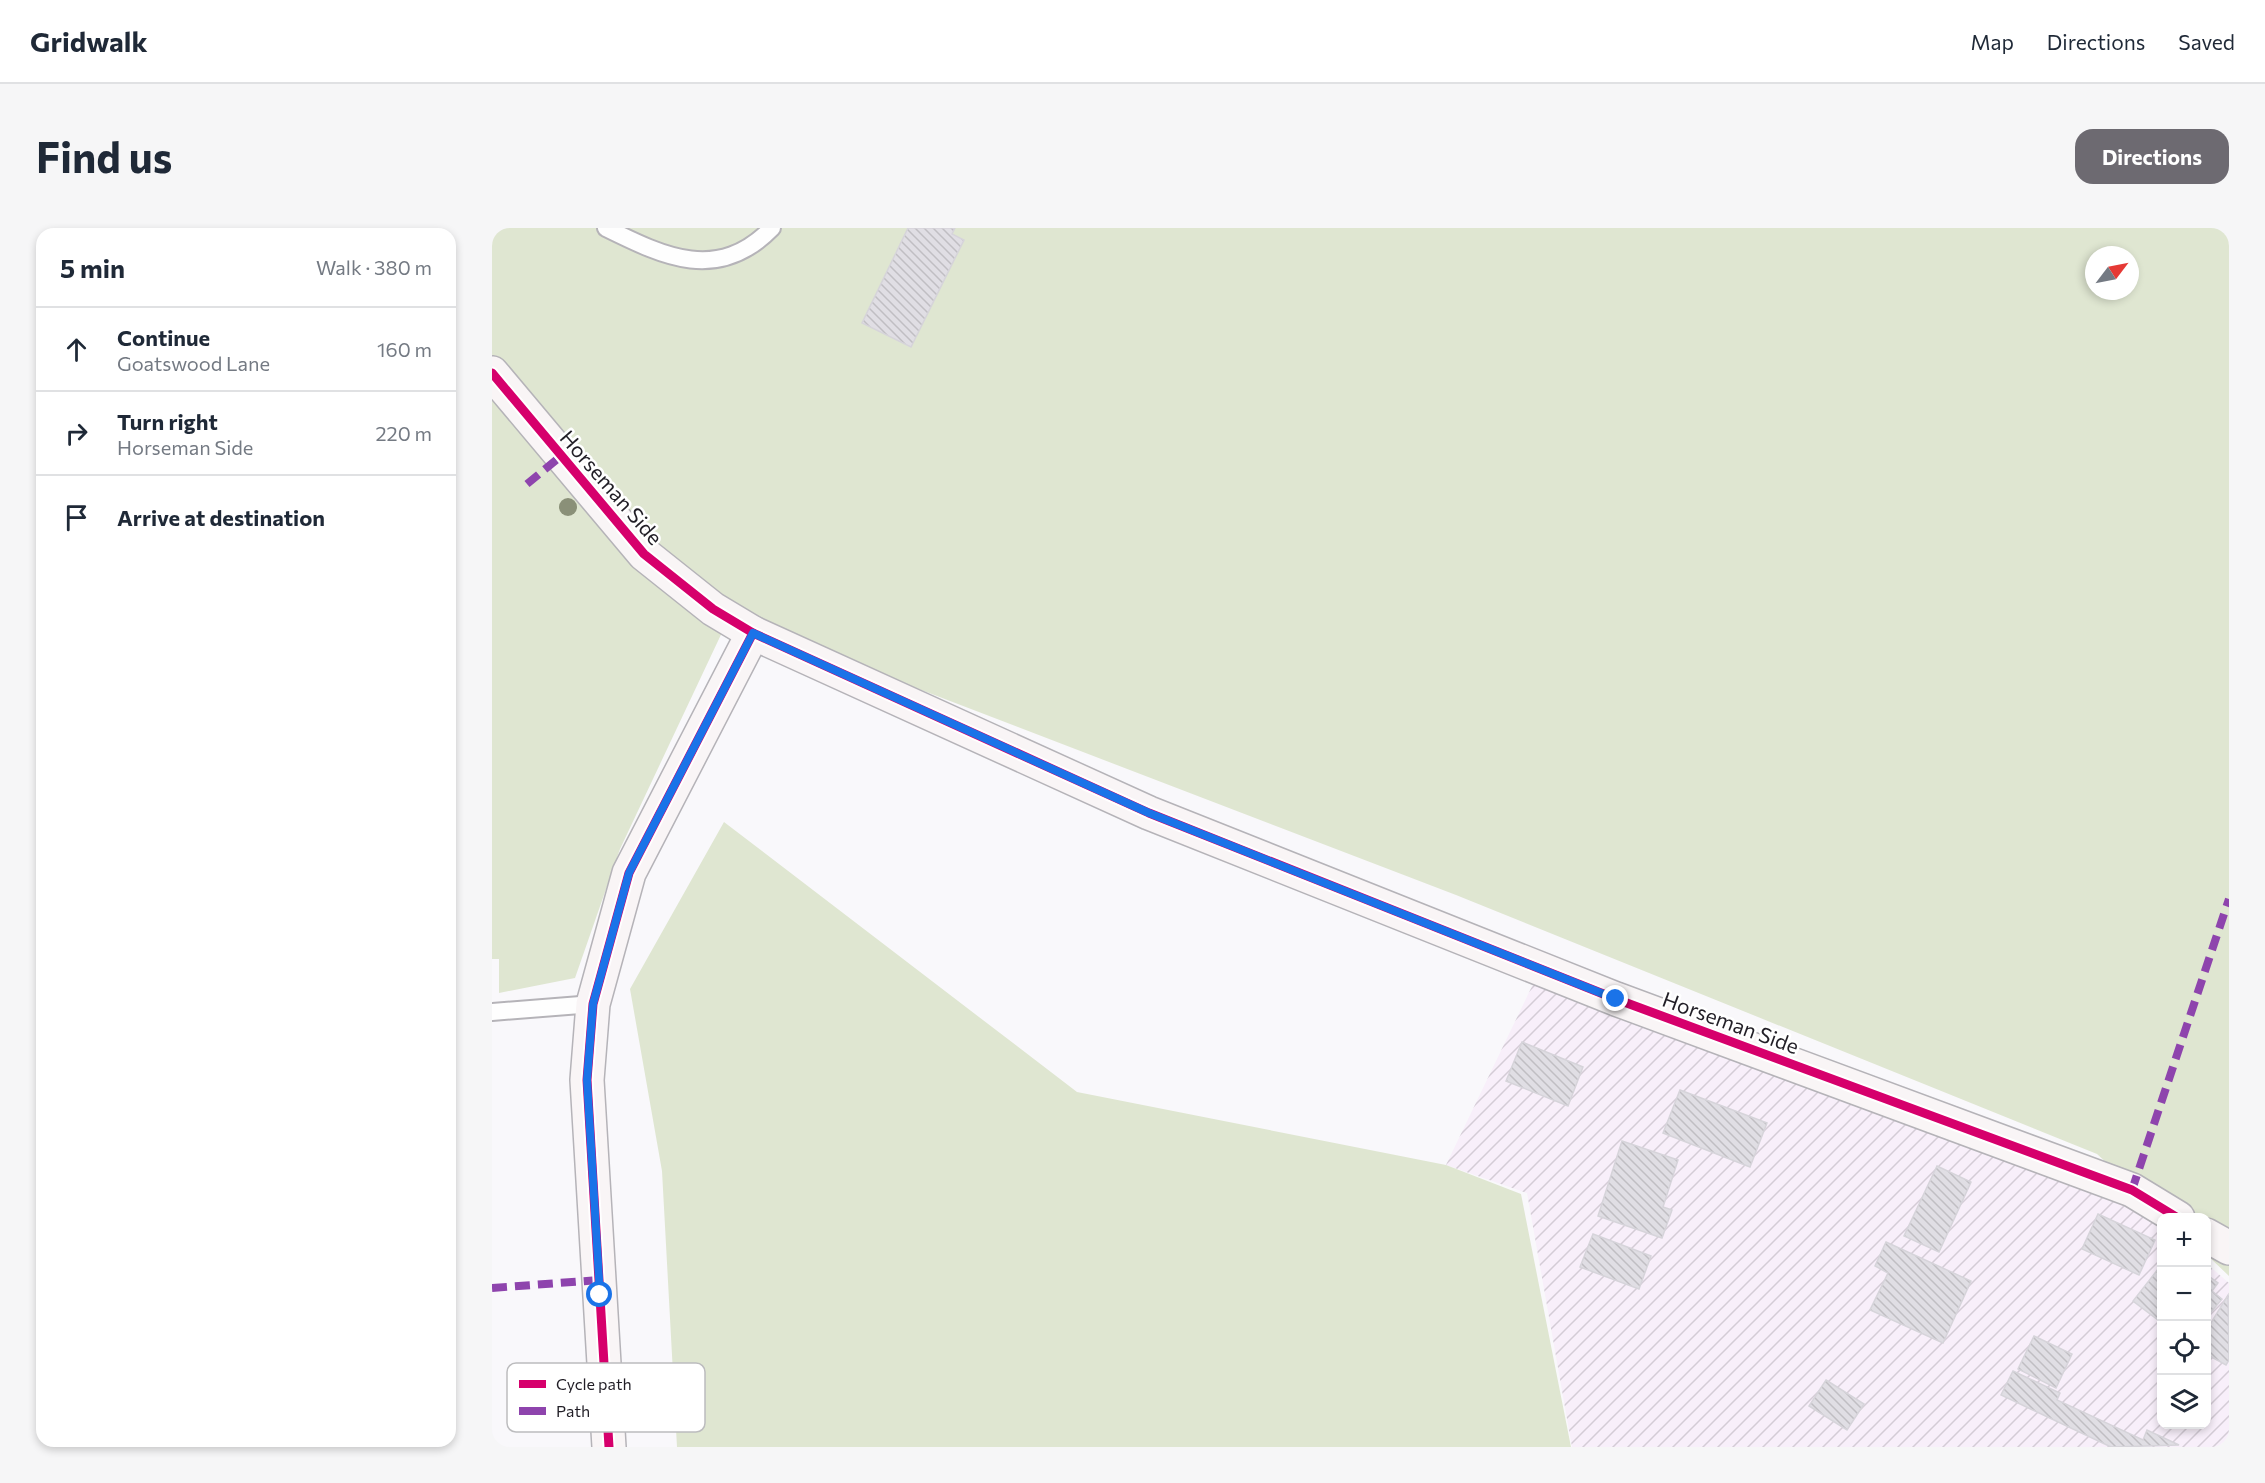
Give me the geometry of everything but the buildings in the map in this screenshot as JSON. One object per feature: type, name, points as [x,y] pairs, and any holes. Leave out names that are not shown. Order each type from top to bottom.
[{"type":"street","name":"Horseman Side","points":[[492,373],[644,554],[713,609],[753,633],[1149,813],[1616,999],[2132,1190],[2170,1213]]},
{"type":"street","points":[[604,1363],[587,1080],[593,1004],[629,873],[753,633]]},
{"type":"street","points":[[2211,1237],[2229,1248]]},
{"type":"street","points":[[608,1432],[609,1447]]},
{"type":"lane","points":[[606,228],[678,259],[697,262],[713,261],[728,256],[761,239],[772,228]]},
{"type":"lane","points":[[492,1012],[593,1004]]},
{"type":"shaded area","points":[[1534,982],[2095,1172],[2157,1224],[2157,1429],[2211,1429],[2211,1267],[2229,1283],[2229,1437],[2222,1447],[1572,1447],[1527,1193],[1446,1165]]},
{"type":"green space","points":[[492,228],[2229,228],[2229,1276],[2211,1259],[2211,1213],[2162,1213],[2097,1154],[1456,895],[749,624],[639,537],[492,360]]},
{"type":"green space","points":[[492,395],[726,624],[620,849],[575,978],[499,993],[499,959],[492,959]]},
{"type":"green space","points":[[724,822],[1077,1092],[1446,1165],[1521,1194],[1571,1447],[677,1447],[676,1432],[705,1432],[705,1363],[672,1363],[662,1171],[630,989]]},
{"type":"marked path","points":[[527,484],[561,456]]},
{"type":"marked path","points":[[2132,1190],[2229,899]]},
{"type":"marked path","points":[[492,1288],[599,1280]]},
{"type":"cycle path","points":[[492,373],[644,554],[713,609],[753,633],[1149,813],[1616,999],[2132,1190],[2170,1213]]},
{"type":"cycle path","points":[[604,1363],[587,1080],[593,1004],[629,873],[753,633]]},
{"type":"cycle path","points":[[608,1432],[609,1447]]},
{"type":"route","points":[[600,1295],[587,1080],[593,1004],[629,873],[753,633],[1149,813],[1616,999]]}]
